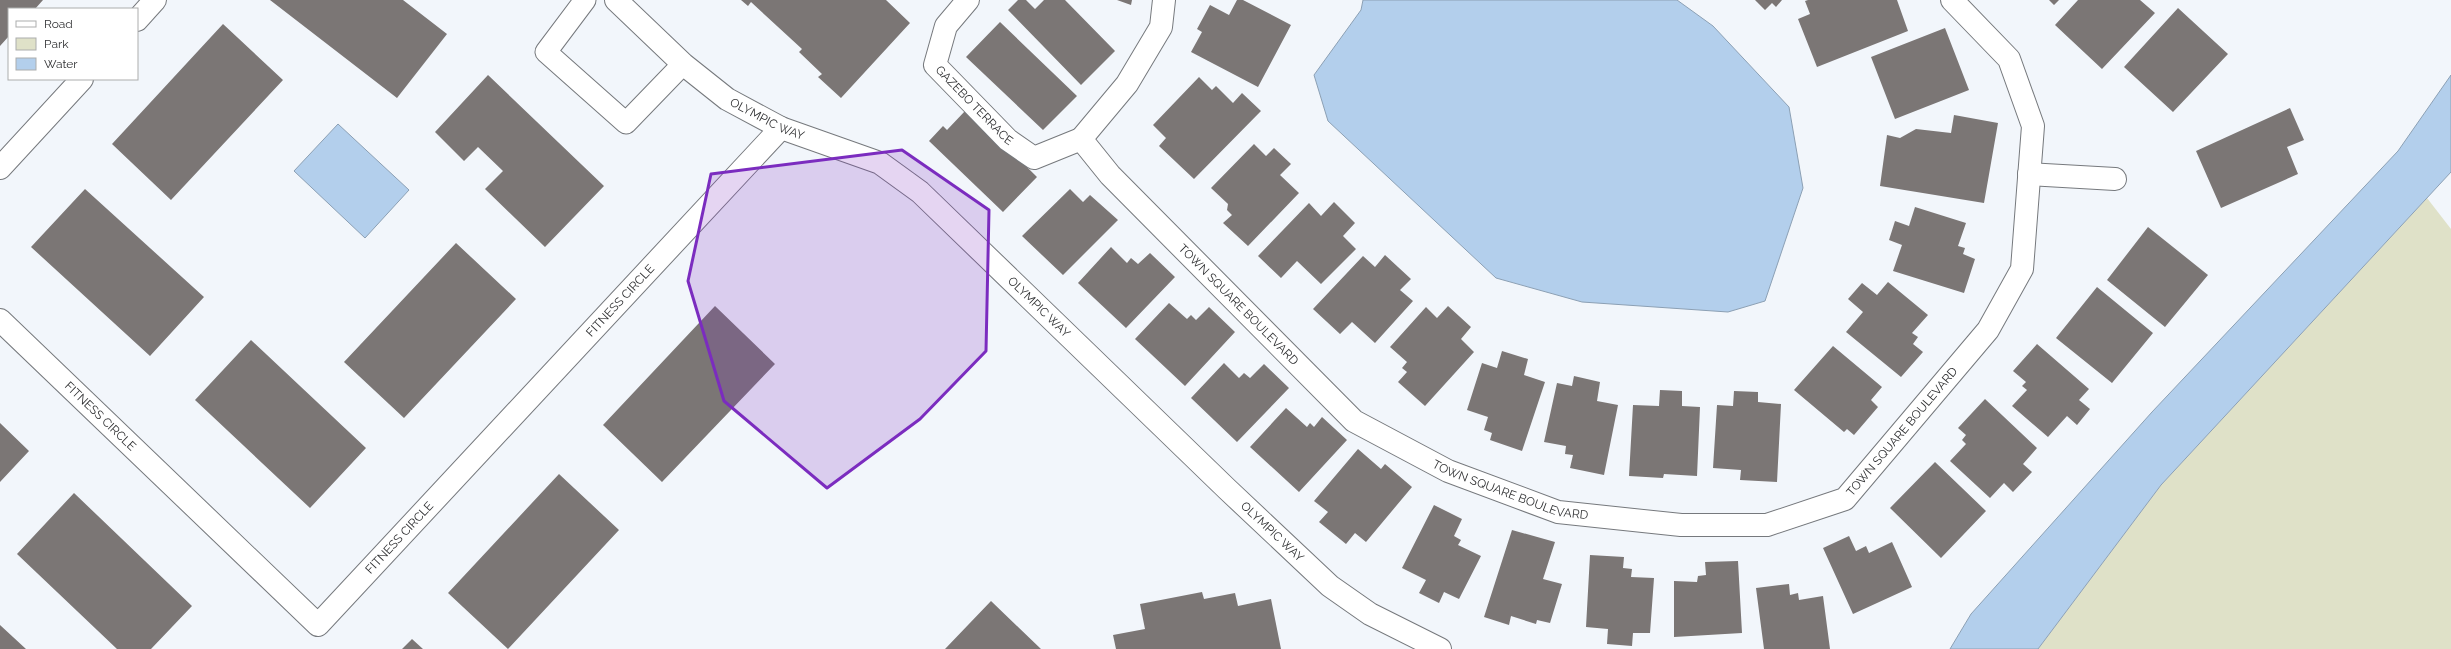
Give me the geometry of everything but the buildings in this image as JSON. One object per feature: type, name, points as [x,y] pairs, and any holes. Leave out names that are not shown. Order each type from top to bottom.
[{"type":"street","points":[[138,19],[155,0]]},
{"type":"street","name":"OLYMPIC WAY","points":[[616,0],[683,64],[727,99],[781,128],[880,163],[920,192],[1221,484],[1330,586],[1370,614],[1440,649]]},
{"type":"street","name":"GAZEBO TERRACE","points":[[968,0],[946,26],[935,65],[1008,140],[1034,158],[1081,139]]},
{"type":"street","points":[[1081,139],[1127,84],[1161,27],[1164,0]]},
{"type":"street","name":"TOWN SQUARE BOULEVARD","points":[[1081,139],[1110,175],[1354,420],[1448,471],[1558,512],[1680,525],[1767,525],[1846,499],[1988,330],[2022,269],[2033,126],[2009,59],[1952,0]]},
{"type":"street","points":[[0,168],[81,80]]},
{"type":"street","name":"FITNESS CIRCLE","points":[[0,320],[318,625],[781,128]]},
{"type":"street","points":[[2029,174],[2115,179]]},
{"type":"lane","points":[[585,0],[546,52],[626,123],[683,64]]},
{"type":"highlighted area","points":[[902,150],[989,210],[986,351],[920,419],[827,488],[724,401],[688,281],[711,174]]},
{"type":"green space","points":[[2427,198],[2451,229],[2451,649],[2038,649],[2161,485]]},
{"type":"water","points":[[1363,0],[1677,0],[1713,26],[1789,107],[1803,188],[1765,301],[1728,312],[1582,302],[1496,278],[1328,121],[1314,75],[1361,10]]},
{"type":"water","points":[[2451,75],[2451,172],[2161,485],[2038,649],[1950,649],[1971,614],[2152,412],[2398,151]]},
{"type":"water","points":[[338,124],[409,190],[365,238],[294,171]]}]
